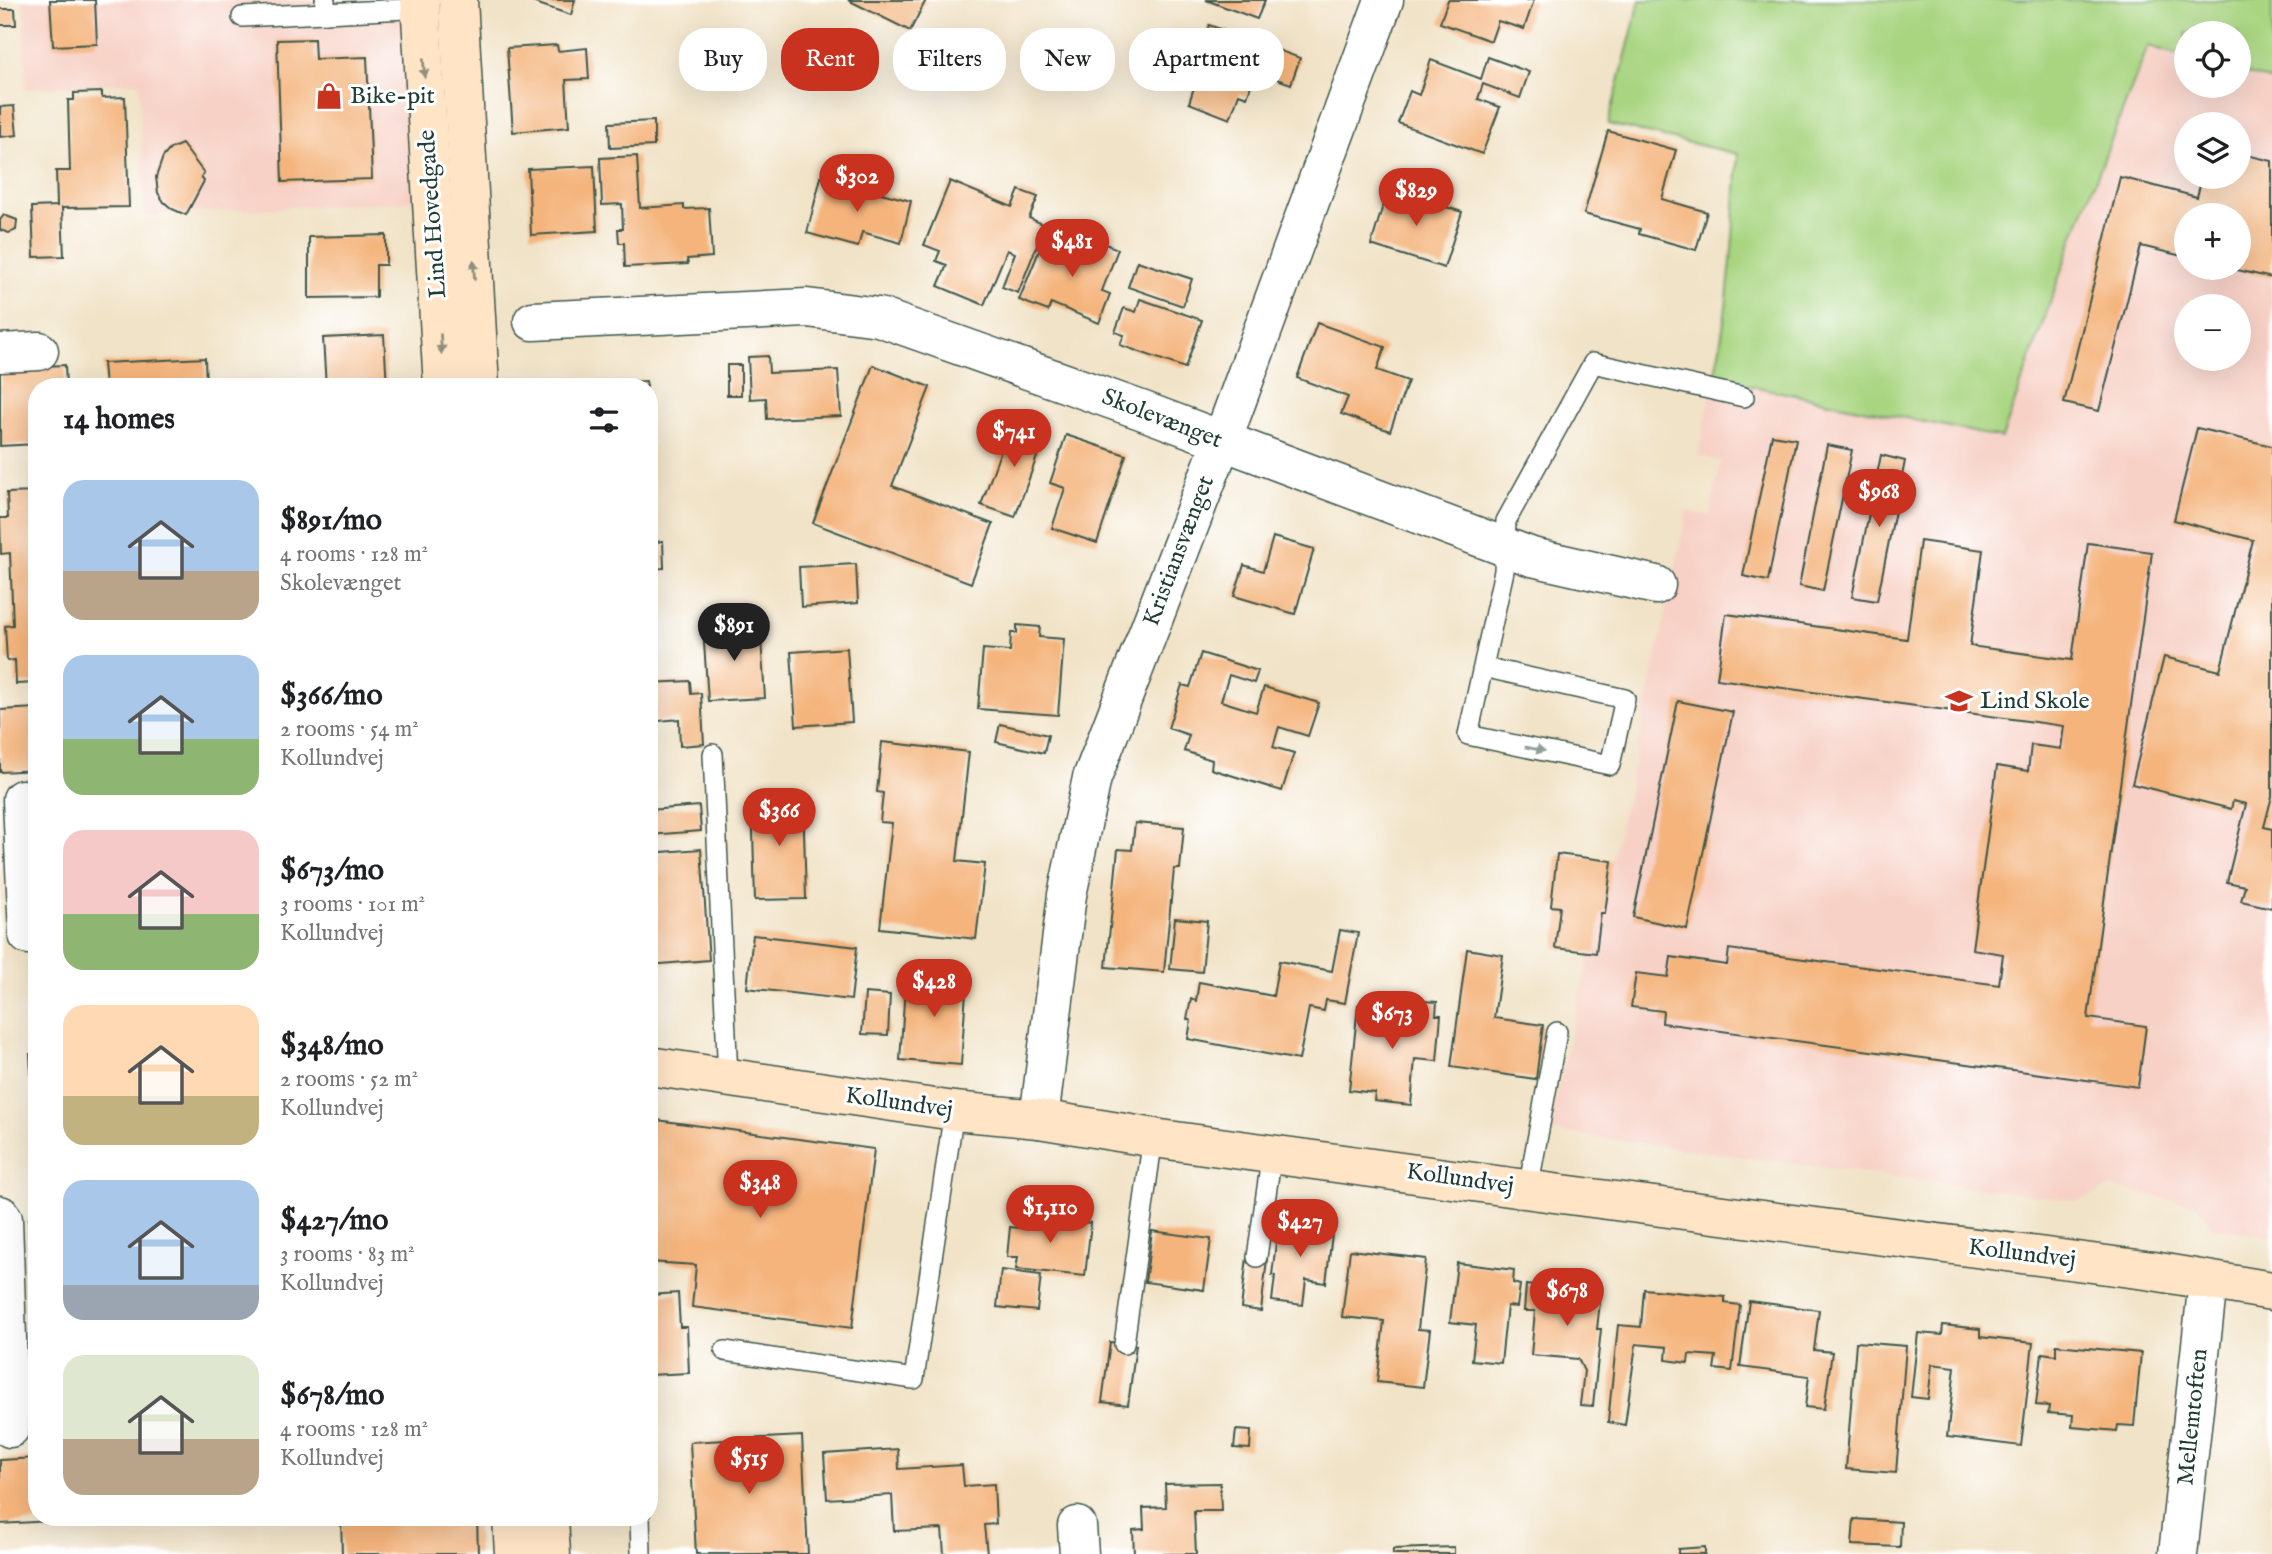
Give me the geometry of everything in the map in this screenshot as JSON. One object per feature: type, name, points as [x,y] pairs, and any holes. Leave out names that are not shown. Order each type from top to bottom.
[{"type":"street","name":"Kristiansvænget","points":[[1039,1119],[1067,895],[1092,778],[1222,441],[1384,0]]},
{"type":"street","name":"Lind Hovedgade","points":[[458,3],[479,378]]},
{"type":"street","name":"Lind Hovedgade","points":[[420,4],[442,378]]},
{"type":"street","name":"Skolevænget","points":[[533,321],[807,308],[879,317],[1141,410],[1532,557],[1656,585]]},
{"type":"street","points":[[0,353],[39,351]]},
{"type":"street","points":[[20,800],[28,935]]},
{"type":"street","name":"Kollundvej","points":[[658,1067],[954,1111],[1039,1119],[1528,1189],[2153,1271],[2272,1291]]},
{"type":"street","points":[[0,1215],[3,1219],[16,1428]]},
{"type":"street","name":"Mellemtoften","points":[[2178,1554],[2208,1281]]},
{"type":"street","points":[[512,1526],[514,1554]]},
{"type":"street","points":[[549,1526],[551,1554]]},
{"type":"lane","points":[[242,18],[325,6],[458,3]]},
{"type":"lane","points":[[1483,667],[1625,699],[1610,765],[1468,735],[1504,571],[1506,521],[1593,363],[1744,397]]},
{"type":"lane","points":[[713,754],[729,1077]]},
{"type":"lane","points":[[1528,1189],[1557,1032]]},
{"type":"lane","points":[[725,1351],[914,1379],[954,1111]]},
{"type":"lane","points":[[1124,1344],[1153,1137]]},
{"type":"lane","points":[[1257,1257],[1272,1153]]},
{"type":"lane","points":[[640,1526],[641,1554]]},
{"type":"shaded area","points":[[23,0],[474,0],[487,197],[145,215],[139,82],[26,89]]},
{"type":"shaded area","name":"Lind Skole","points":[[2148,46],[2174,54],[2174,98],[2251,98],[2251,75],[2272,81],[2272,1236],[2213,1227],[2198,1205],[2111,1187],[2078,1201],[1548,1131],[1627,797],[1687,511],[1710,516],[1721,461],[1698,455],[1722,340],[1733,251]]},
{"type":"green space","points":[[1640,0],[2272,0],[2272,81],[2251,75],[2251,21],[2174,21],[2174,54],[2148,46],[2074,235],[2002,438],[1714,378],[1728,294],[1738,154],[1608,124]]},
{"type":"building","points":[[50,0],[95,0],[97,44],[53,46]]},
{"type":"building","points":[[526,0],[575,0],[571,15]]},
{"type":"building","points":[[848,0],[926,0],[912,28],[904,28]]},
{"type":"building","points":[[1206,0],[1265,0],[1257,19]]},
{"type":"building","points":[[1448,0],[1534,0],[1524,29],[1498,21],[1491,41],[1440,23]]},
{"type":"building","points":[[0,9],[15,9],[16,25],[0,25]]},
{"type":"building","points":[[314,39],[315,59],[367,57],[372,179],[282,182],[277,40]]},
{"type":"building","points":[[557,45],[558,51],[587,48],[589,79],[566,80],[569,127],[513,132],[507,48]]},
{"type":"building","points":[[1284,52],[1300,58],[1291,84],[1284,82]]},
{"type":"building","points":[[1488,57],[1529,72],[1520,98],[1483,84],[1478,99],[1500,107],[1482,154],[1398,123],[1410,91],[1419,95],[1431,60],[1481,79]]},
{"type":"building","points":[[1193,91],[1249,91],[1247,97],[1239,94],[1230,119],[1189,103]]},
{"type":"building","points":[[102,92],[102,98],[125,97],[129,207],[62,208],[64,256],[34,257],[32,207],[57,206],[56,171],[70,171],[68,100],[74,100],[74,93]]},
{"type":"building","points":[[14,106],[17,135],[0,137],[0,107]]},
{"type":"building","points":[[654,121],[654,146],[610,148],[609,123]]},
{"type":"building","points":[[1608,131],[1676,150],[1662,199],[1707,212],[1696,250],[1639,234],[1640,229],[1584,214]]},
{"type":"building","points":[[182,144],[204,173],[201,177],[204,181],[186,215],[164,202],[158,193],[156,177],[163,157],[170,149]]},
{"type":"building","points":[[637,156],[640,208],[684,205],[684,209],[709,208],[712,257],[687,259],[688,264],[625,267],[624,243],[619,243],[618,229],[623,229],[622,204],[602,205],[600,158]]},
{"type":"building","points":[[2251,156],[2272,161],[2272,278],[2251,273],[2251,203],[2174,203],[2174,254],[2141,246],[2099,411],[2064,403],[2120,177],[2197,197],[2199,189],[2251,189]]},
{"type":"building","points":[[594,166],[597,231],[531,235],[528,169]]},
{"type":"building","points":[[821,177],[911,201],[901,243],[862,232],[858,247],[807,233]]},
{"type":"building","points":[[950,181],[1012,207],[1019,190],[1038,197],[1029,218],[1045,225],[1018,293],[1002,287],[1015,253],[1007,250],[984,305],[938,286],[947,265],[936,261],[940,251],[924,245]]},
{"type":"building","points":[[1388,189],[1462,212],[1444,268],[1371,245]]},
{"type":"building","points":[[4,215],[17,220],[16,230],[9,233],[0,230],[0,220]]},
{"type":"building","points":[[1075,232],[1118,249],[1102,291],[1110,294],[1099,323],[1051,303],[1048,311],[1019,300],[1039,251],[1064,261]]},
{"type":"building","points":[[386,235],[386,265],[376,265],[376,297],[309,298],[309,237]]},
{"type":"building","points":[[1137,261],[1192,279],[1183,306],[1128,287]]},
{"type":"building","points":[[1140,299],[1202,320],[1185,368],[1120,345],[1124,335],[1115,332],[1124,308],[1136,312]]},
{"type":"building","points":[[1317,323],[1385,347],[1377,370],[1408,381],[1390,431],[1341,414],[1348,397],[1297,378]]},
{"type":"building","points":[[384,335],[386,378],[325,378],[323,338]]},
{"type":"building","points":[[768,356],[769,373],[838,370],[841,416],[767,419],[766,398],[750,399],[748,357]]},
{"type":"building","points":[[205,358],[206,378],[104,378],[103,363]]},
{"type":"building","points":[[65,365],[66,378],[28,378],[28,444],[0,446],[0,368]]},
{"type":"building","points":[[727,365],[741,365],[741,395],[727,395]]},
{"type":"building","points":[[873,365],[930,387],[892,486],[993,524],[971,583],[813,523]]},
{"type":"building","points":[[1012,420],[1046,432],[1015,517],[981,505]]},
{"type":"building","points":[[2197,428],[2272,446],[2272,796],[2264,827],[2272,829],[2272,908],[2241,901],[2245,886],[2227,882],[2246,804],[2233,801],[2231,809],[2132,784],[2164,657],[2220,671],[2253,540],[2174,520]]},
{"type":"building","points":[[1066,435],[1126,455],[1097,543],[1052,528],[1065,488],[1050,483]]},
{"type":"building","points":[[1772,435],[1796,439],[1768,581],[1743,576]]},
{"type":"building","points":[[1827,445],[1852,450],[1823,591],[1799,586]]},
{"type":"building","points":[[1881,455],[1905,461],[1877,601],[1852,597]]},
{"type":"building","points":[[28,492],[28,683],[16,684],[15,660],[7,661],[5,626],[13,625],[10,553],[1,554],[0,518],[8,518],[7,493]]},
{"type":"building","points":[[1273,537],[1314,549],[1295,614],[1234,596],[1244,565],[1263,571]]},
{"type":"building","points":[[663,541],[664,568],[658,568],[658,542]]},
{"type":"building","points":[[1920,541],[1983,550],[1970,646],[2072,660],[2088,543],[2152,552],[2088,1018],[2146,1026],[2138,1087],[1662,1023],[1663,1011],[1631,1007],[1636,973],[1668,977],[1671,957],[1727,965],[1729,949],[1999,985],[2003,954],[1972,949],[1997,766],[2028,771],[2031,745],[2061,749],[2064,726],[1717,679],[1726,614],[1907,639]]},
{"type":"building","points":[[856,564],[858,603],[801,607],[799,567]]},
{"type":"building","points":[[760,624],[765,698],[708,701],[703,628]]},
{"type":"building","points":[[1017,625],[1040,627],[1039,637],[1064,639],[1058,715],[978,709],[983,649],[1010,651],[1011,633],[1017,633]]},
{"type":"building","points":[[847,648],[852,722],[796,726],[791,652]]},
{"type":"building","points":[[1201,653],[1258,671],[1254,683],[1229,675],[1221,701],[1256,712],[1264,687],[1319,703],[1308,736],[1279,727],[1273,747],[1294,753],[1282,791],[1211,769],[1212,760],[1184,751],[1189,735],[1168,728],[1182,685],[1190,687]]},
{"type":"building","points":[[690,681],[691,694],[701,693],[704,744],[680,746],[679,719],[658,721],[658,683]]},
{"type":"building","points":[[1678,701],[1733,712],[1687,929],[1633,917]]},
{"type":"building","points":[[28,708],[28,770],[0,772],[0,710]]},
{"type":"building","points":[[1000,724],[1048,735],[1044,753],[996,742]]},
{"type":"building","points":[[882,742],[969,752],[957,861],[985,864],[976,939],[880,928],[892,823],[880,822],[883,793],[877,792]]},
{"type":"building","points":[[803,796],[806,899],[755,900],[752,798]]},
{"type":"building","points":[[699,806],[701,831],[658,834],[658,809]]},
{"type":"building","points":[[1135,823],[1184,827],[1180,869],[1174,869],[1164,972],[1106,967],[1118,849],[1132,850]]},
{"type":"building","points":[[701,849],[709,960],[658,964],[658,852]]},
{"type":"building","points":[[1557,854],[1612,861],[1596,953],[1555,948],[1560,907],[1551,906]]},
{"type":"building","points":[[1175,918],[1207,921],[1202,972],[1170,969]]},
{"type":"building","points":[[1340,930],[1358,933],[1345,1003],[1326,1000],[1324,1011],[1309,1008],[1299,1060],[1188,1039],[1191,1021],[1187,1019],[1191,999],[1196,1001],[1199,982],[1273,996],[1279,961],[1332,971]]},
{"type":"building","points":[[753,935],[857,947],[851,1000],[747,988]]},
{"type":"building","points":[[1467,949],[1503,955],[1494,1018],[1543,1025],[1536,1079],[1451,1067]]},
{"type":"building","points":[[906,973],[967,977],[961,1065],[900,1060]]},
{"type":"building","points":[[865,993],[890,995],[888,1035],[862,1034]]},
{"type":"building","points":[[1422,1001],[1437,1002],[1436,1015],[1441,1015],[1437,1061],[1415,1059],[1411,1105],[1374,1101],[1375,1093],[1349,1090],[1358,1005],[1387,1009],[1386,1018],[1413,1021],[1414,1010],[1421,1011]]},
{"type":"building","points":[[658,1120],[874,1149],[852,1328],[692,1307],[696,1265],[658,1263]]},
{"type":"building","points":[[1021,1215],[1091,1223],[1085,1276],[1016,1269],[1018,1257],[1007,1257],[1010,1227],[1020,1228]]},
{"type":"building","points":[[1279,1219],[1333,1226],[1326,1283],[1306,1280],[1303,1305],[1272,1301],[1275,1276],[1272,1275]]},
{"type":"building","points":[[1152,1231],[1211,1239],[1204,1290],[1145,1282]]},
{"type":"building","points":[[1350,1250],[1426,1259],[1418,1329],[1430,1330],[1423,1387],[1377,1382],[1384,1321],[1342,1317]]},
{"type":"building","points":[[1247,1257],[1267,1259],[1261,1311],[1241,1308]]},
{"type":"building","points":[[1457,1263],[1514,1270],[1513,1283],[1520,1285],[1517,1307],[1507,1306],[1501,1363],[1472,1360],[1476,1325],[1450,1322]]},
{"type":"building","points":[[1001,1270],[1041,1275],[1037,1311],[997,1307]]},
{"type":"building","points":[[1541,1282],[1585,1287],[1585,1291],[1601,1293],[1597,1329],[1601,1329],[1593,1406],[1580,1405],[1584,1371],[1578,1359],[1531,1355],[1535,1311],[1524,1311],[1526,1285],[1541,1287]]},
{"type":"building","points":[[1644,1289],[1725,1297],[1725,1303],[1740,1305],[1732,1371],[1714,1369],[1716,1356],[1689,1354],[1688,1363],[1666,1360],[1667,1347],[1636,1344],[1625,1425],[1608,1422],[1618,1325],[1641,1327]]},
{"type":"building","points":[[678,1293],[680,1327],[687,1327],[689,1373],[658,1375],[658,1294]]},
{"type":"building","points":[[1749,1301],[1819,1310],[1814,1350],[1832,1352],[1824,1409],[1805,1407],[1809,1376],[1740,1367]]},
{"type":"building","points":[[1943,1325],[1980,1329],[1980,1337],[2033,1343],[2021,1446],[1947,1437],[1955,1367],[1932,1364],[1928,1399],[1911,1397],[1918,1333],[1942,1335]]},
{"type":"building","points":[[1110,1342],[1136,1345],[1128,1405],[1102,1402]]},
{"type":"building","points":[[1856,1342],[1906,1346],[1896,1473],[1846,1469]]},
{"type":"building","points":[[2056,1345],[2141,1353],[2134,1426],[2118,1425],[2117,1431],[2072,1427],[2073,1415],[2048,1413],[2049,1406],[2036,1405],[2042,1353],[2056,1355]]},
{"type":"building","points":[[1236,1430],[1251,1431],[1250,1449],[1234,1448]]},
{"type":"building","points":[[802,1436],[808,1554],[696,1554],[690,1442]]},
{"type":"building","points":[[898,1449],[899,1469],[962,1465],[964,1486],[994,1484],[996,1524],[984,1525],[987,1554],[944,1554],[942,1529],[894,1531],[892,1495],[827,1499],[824,1454]]},
{"type":"building","points":[[28,1458],[28,1522],[0,1524],[0,1460]]},
{"type":"building","points":[[1220,1483],[1221,1511],[1194,1511],[1196,1554],[1134,1554],[1133,1530],[1144,1529],[1143,1508],[1166,1507],[1165,1484]]},
{"type":"building","points":[[1854,1519],[1901,1522],[1900,1547],[1852,1545]]},
{"type":"building","points":[[341,1526],[477,1526],[478,1554],[342,1554]]},
{"type":"building","points":[[1454,1547],[1454,1554],[1393,1554],[1393,1549]]},
{"type":"building","points":[[1705,1547],[1705,1554],[1678,1554],[1678,1549]]},
{"type":"place","name":"Bike-pit","points":[[329,96]]},
{"type":"place","name":"Lind Skole","points":[[1959,701]]}]
